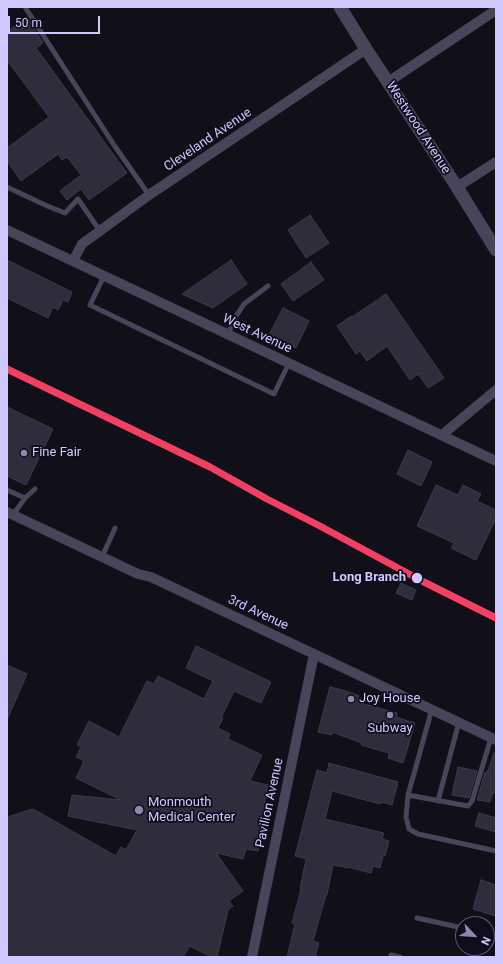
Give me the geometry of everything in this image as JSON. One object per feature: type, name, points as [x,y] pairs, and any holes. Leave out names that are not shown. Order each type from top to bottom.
[{"type":"street","name":"Westwood Avenue","points":[[340,7],[457,187],[496,250]]},
{"type":"street","points":[[388,82],[496,10]]},
{"type":"street","name":"Cleveland Avenue","points":[[73,261],[82,244],[149,195],[366,49]]},
{"type":"street","points":[[457,187],[496,162]]},
{"type":"street","name":"West Avenue","points":[[7,230],[496,461]]},
{"type":"street","points":[[442,435],[496,390]]},
{"type":"street","name":"3rd Avenue","points":[[10,514],[138,574],[151,577],[494,739]]},
{"type":"street","name":"Pavilion Avenue","points":[[252,957],[314,654]]},
{"type":"lane","points":[[25,7],[114,145],[149,195]]},
{"type":"lane","points":[[7,187],[65,213],[78,199],[100,231]]},
{"type":"lane","points":[[104,276],[90,305],[274,394],[289,363]]},
{"type":"lane","points":[[228,334],[235,318],[244,304],[268,286]]},
{"type":"lane","points":[[10,514],[35,489]]},
{"type":"lane","points":[[7,490],[25,498]]},
{"type":"lane","points":[[102,557],[116,528]]},
{"type":"lane","points":[[432,710],[408,795],[406,817],[409,829],[418,834],[496,851]]},
{"type":"lane","points":[[438,801],[459,722]]},
{"type":"lane","points":[[408,795],[468,806],[472,801],[494,739]]},
{"type":"lane","points":[[417,918],[455,926]]},
{"type":"lane","points":[[392,955],[400,957]]},
{"type":"building","points":[[27,17],[43,43],[36,48],[127,173],[89,200],[81,189],[67,200],[60,191],[81,175],[67,157],[62,160],[58,154],[21,181],[7,161],[7,148],[49,117],[7,60],[7,32]]},
{"type":"building","points":[[310,215],[329,243],[306,258],[288,230]]},
{"type":"building","points":[[7,260],[72,292],[68,302],[63,300],[58,310],[53,307],[48,318],[7,298]]},
{"type":"building","points":[[231,260],[247,284],[213,308],[182,294]]},
{"type":"building","points":[[311,262],[324,280],[293,301],[281,284]]},
{"type":"building","points":[[386,294],[444,378],[428,388],[418,374],[410,380],[387,346],[367,361],[360,351],[356,354],[337,326]]},
{"type":"building","points":[[283,308],[309,321],[296,348],[269,335]]},
{"type":"building","name":"Fine Fair","points":[[7,407],[53,429],[26,485],[7,476]]},
{"type":"building","points":[[408,450],[432,462],[421,486],[397,474]]},
{"type":"building","points":[[436,485],[458,495],[463,485],[481,494],[477,501],[496,510],[496,518],[476,560],[451,548],[454,543],[417,526]]},
{"type":"building","points":[[401,583],[416,590],[412,600],[396,593]]},
{"type":"building","name":"Monmouth Medical Center","points":[[196,646],[271,682],[261,703],[234,691],[221,718],[223,718],[218,728],[230,734],[228,739],[262,755],[250,781],[268,785],[260,825],[263,826],[258,851],[246,849],[243,859],[216,853],[243,891],[229,901],[233,906],[228,910],[217,957],[211,957],[190,946],[183,957],[7,957],[7,817],[33,809],[116,856],[121,847],[126,850],[137,830],[68,816],[72,795],[121,800],[76,778],[84,761],[76,757],[81,747],[77,745],[89,721],[119,737],[147,681],[154,684],[158,676],[204,699],[213,681],[186,668]]},
{"type":"building","points":[[7,665],[27,674],[7,720]]},
{"type":"building","points":[[330,687],[359,696],[357,702],[397,713],[396,717],[415,723],[403,763],[388,758],[389,753],[361,745],[362,743],[332,732],[332,735],[318,732]]},
{"type":"building","points":[[494,753],[496,753],[496,793],[493,792],[490,802],[477,800],[485,772],[487,773]]},
{"type":"building","points":[[329,763],[398,782],[392,805],[381,802],[380,804],[332,791],[325,819],[384,833],[382,839],[389,841],[380,868],[373,866],[371,873],[333,865],[327,895],[313,941],[319,943],[315,957],[287,957],[295,924],[292,923],[301,889],[306,859],[295,856],[317,770],[327,773]]},
{"type":"building","points":[[458,767],[477,771],[469,798],[452,795]]},
{"type":"building","points":[[479,813],[496,818],[496,832],[475,826]]},
{"type":"building","points":[[481,880],[496,885],[496,916],[473,909]]},
{"type":"transit line","points":[[7,369],[210,467],[267,499],[424,582],[496,618]]},
{"type":"place","name":"Fine Fair","points":[[24,453]]},
{"type":"place","name":"Long Branch","points":[[417,578]]},
{"type":"place","name":"Joy House","points":[[351,699]]},
{"type":"place","name":"Subway","points":[[390,715]]},
{"type":"place","name":"Monmouth Medical Center","points":[[139,810]]}]
